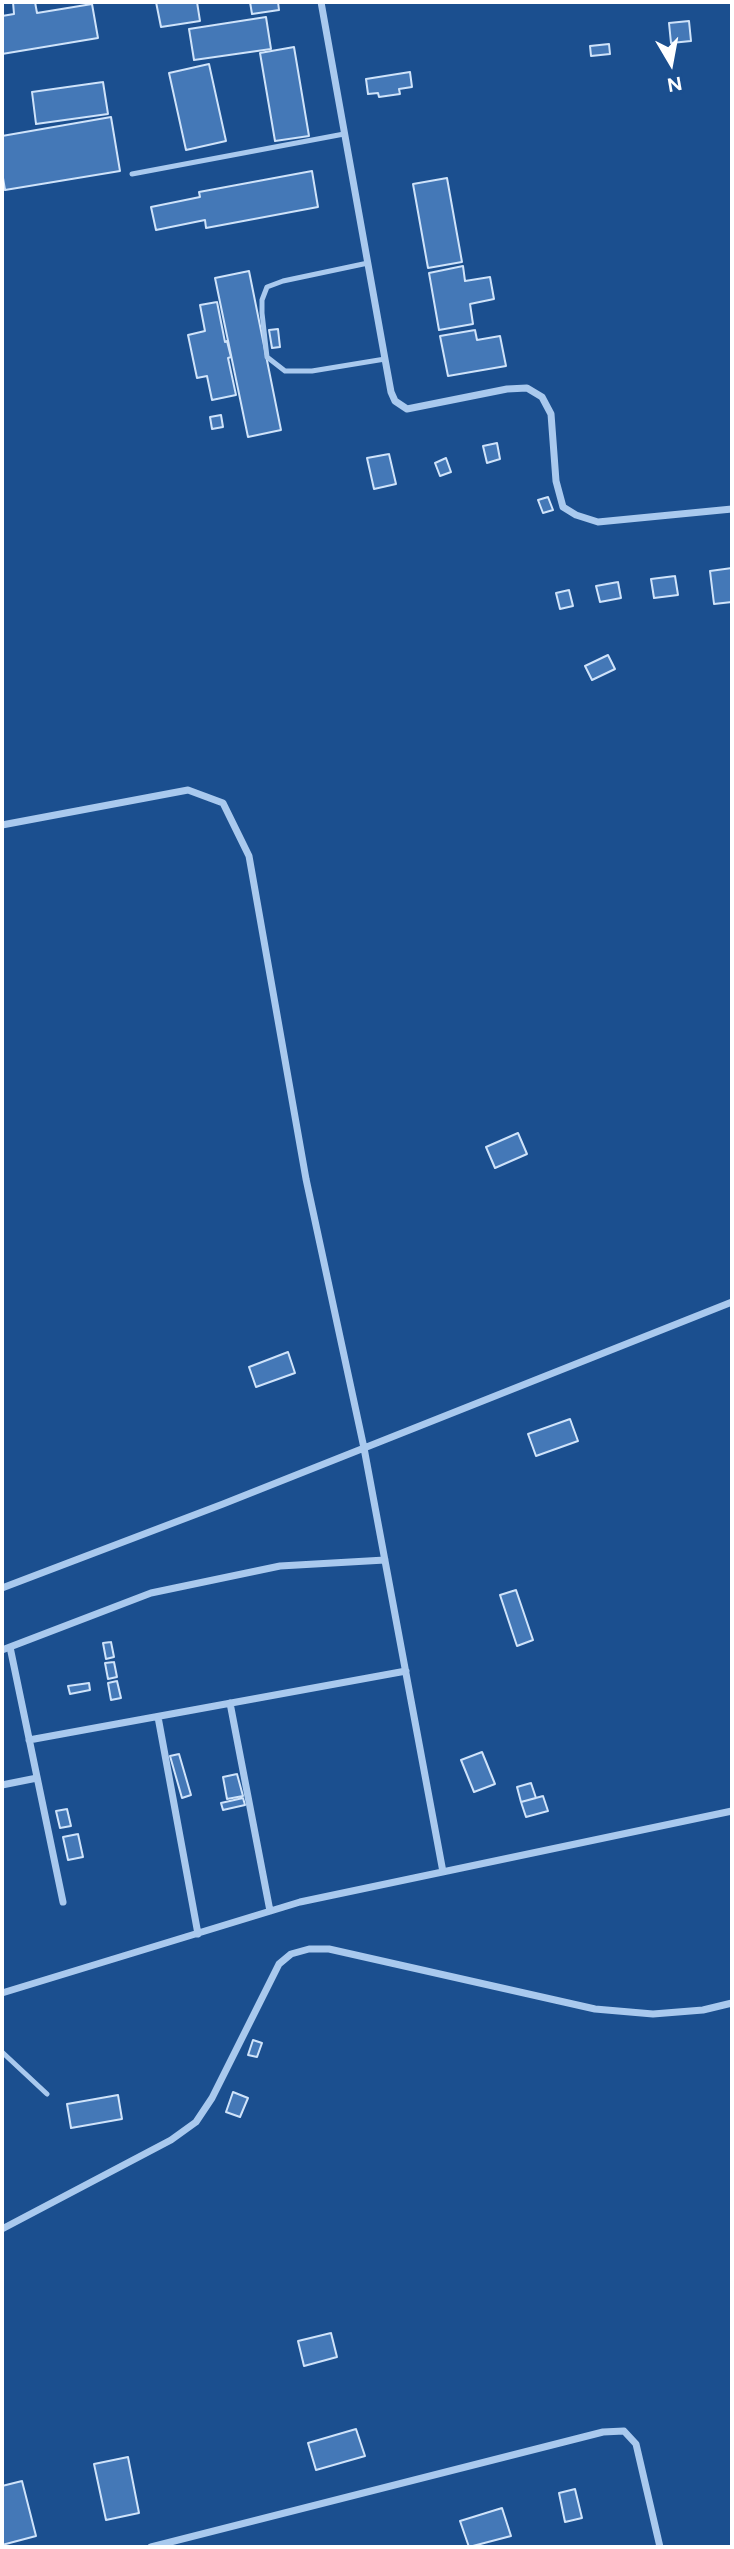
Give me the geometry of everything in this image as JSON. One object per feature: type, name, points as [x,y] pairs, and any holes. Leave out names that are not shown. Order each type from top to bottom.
[{"type":"street","points":[[321,2],[391,392],[395,401],[407,409],[507,389],[527,388],[542,397],[551,414],[556,481],[564,507],[576,515],[598,522],[732,509]]},
{"type":"street","points":[[2,825],[188,790],[223,803],[249,856],[306,1179],[364,1448],[443,1872]]},
{"type":"street","points":[[2,1588],[732,1302]]},
{"type":"street","points":[[2,1650],[151,1593],[280,1566],[385,1560]]},
{"type":"street","points":[[10,1647],[63,1902]]},
{"type":"street","points":[[29,1740],[406,1671]]},
{"type":"street","points":[[230,1703],[270,1911]]},
{"type":"street","points":[[158,1717],[198,1934]]},
{"type":"street","points":[[2,1785],[37,1778]]},
{"type":"street","points":[[2,1993],[300,1902],[732,1811]]},
{"type":"street","points":[[2,2229],[171,2140],[196,2122],[212,2098],[279,1964],[291,1954],[309,1949],[329,1949],[595,2009],[653,2014],[703,2010],[732,2003]]},
{"type":"street","points":[[151,2547],[603,2432],[624,2431],[636,2444],[660,2547]]},
{"type":"street","points":[[195,2536],[198,2547]]},
{"type":"lane","points":[[132,174],[344,134]]},
{"type":"lane","points":[[368,263],[267,287],[262,299],[262,313],[267,357],[285,371],[313,371],[385,359]]},
{"type":"lane","points":[[2,2052],[47,2094]]},
{"type":"building","points":[[13,2],[35,2],[37,13],[92,4],[98,38],[2,54],[2,16],[14,14]]},
{"type":"building","points":[[156,2],[197,2],[200,21],[161,27]]},
{"type":"building","points":[[250,2],[278,2],[279,10],[252,14]]},
{"type":"building","points":[[266,17],[271,49],[194,60],[189,29]]},
{"type":"building","points":[[689,21],[691,41],[671,43],[669,23]]},
{"type":"building","points":[[609,44],[610,54],[591,56],[590,46]]},
{"type":"building","points":[[294,47],[309,136],[275,141],[260,53]]},
{"type":"building","points":[[209,64],[226,141],[186,150],[169,73]]},
{"type":"building","points":[[410,72],[412,87],[399,89],[400,94],[379,97],[378,93],[368,94],[366,79]]},
{"type":"building","points":[[103,82],[108,114],[36,124],[32,92]]},
{"type":"building","points":[[111,117],[120,171],[5,190],[2,136]]},
{"type":"building","points":[[312,171],[318,207],[206,228],[205,220],[156,230],[151,207],[200,197],[199,192]]},
{"type":"building","points":[[447,178],[462,262],[428,268],[413,184]]},
{"type":"building","points":[[463,266],[465,281],[490,277],[494,299],[470,304],[473,324],[439,330],[429,273]]},
{"type":"building","points":[[249,271],[281,430],[248,437],[215,278]]},
{"type":"building","points":[[217,302],[225,342],[227,341],[231,357],[228,358],[236,395],[212,400],[207,376],[197,378],[188,335],[205,331],[200,305]]},
{"type":"building","points":[[278,329],[280,347],[272,348],[269,330]]},
{"type":"building","points":[[475,330],[477,340],[500,336],[506,366],[448,376],[440,336]]},
{"type":"building","points":[[221,415],[223,427],[212,429],[210,417]]},
{"type":"building","points":[[497,443],[500,459],[487,463],[483,446]]},
{"type":"building","points":[[389,454],[396,484],[374,489],[367,458]]},
{"type":"building","points":[[446,458],[451,472],[440,476],[435,463]]},
{"type":"building","points":[[548,497],[553,510],[543,513],[538,500]]},
{"type":"building","points":[[732,568],[732,602],[714,604],[710,571]]},
{"type":"building","points":[[675,576],[678,595],[654,598],[651,579]]},
{"type":"building","points":[[618,582],[621,598],[600,602],[596,586]]},
{"type":"building","points":[[569,590],[573,606],[560,609],[556,593]]},
{"type":"building","points":[[608,655],[615,669],[592,680],[585,666]]},
{"type":"building","points":[[518,1133],[527,1154],[495,1168],[486,1147]]},
{"type":"building","points":[[288,1352],[295,1373],[256,1387],[249,1367]]},
{"type":"building","points":[[570,1419],[578,1441],[536,1456],[528,1434]]},
{"type":"building","points":[[516,1590],[533,1640],[517,1646],[500,1595]]},
{"type":"building","points":[[111,1642],[114,1657],[106,1659],[103,1643]]},
{"type":"building","points":[[114,1662],[117,1677],[108,1679],[105,1663]]},
{"type":"building","points":[[117,1681],[121,1698],[111,1700],[108,1683]]},
{"type":"building","points":[[89,1683],[90,1690],[70,1694],[68,1686]]},
{"type":"building","points":[[482,1752],[495,1784],[474,1792],[461,1760]]},
{"type":"building","points":[[179,1754],[191,1795],[182,1798],[170,1756]]},
{"type":"building","points":[[237,1774],[243,1796],[227,1799],[223,1777]]},
{"type":"building","points":[[531,1783],[536,1798],[521,1802],[517,1787]]},
{"type":"building","points":[[543,1796],[548,1811],[526,1817],[521,1802]]},
{"type":"building","points":[[243,1798],[245,1805],[223,1810],[221,1803]]},
{"type":"building","points":[[67,1809],[71,1826],[60,1828],[56,1811]]},
{"type":"building","points":[[78,1834],[83,1857],[68,1860],[63,1837]]},
{"type":"building","points":[[253,2040],[262,2043],[257,2057],[248,2055]]},
{"type":"building","points":[[233,2092],[248,2098],[240,2117],[226,2112]]},
{"type":"building","points":[[118,2095],[122,2119],[71,2128],[67,2104]]},
{"type":"building","points":[[331,2333],[337,2357],[304,2366],[298,2341]]},
{"type":"building","points":[[356,2429],[365,2456],[316,2470],[308,2443]]},
{"type":"building","points":[[128,2457],[139,2513],[106,2520],[94,2464]]},
{"type":"building","points":[[22,2481],[36,2536],[2,2545],[2,2486]]},
{"type":"building","points":[[575,2489],[582,2518],[565,2522],[559,2493]]},
{"type":"building","points":[[502,2508],[511,2536],[469,2547],[460,2521]]}]
